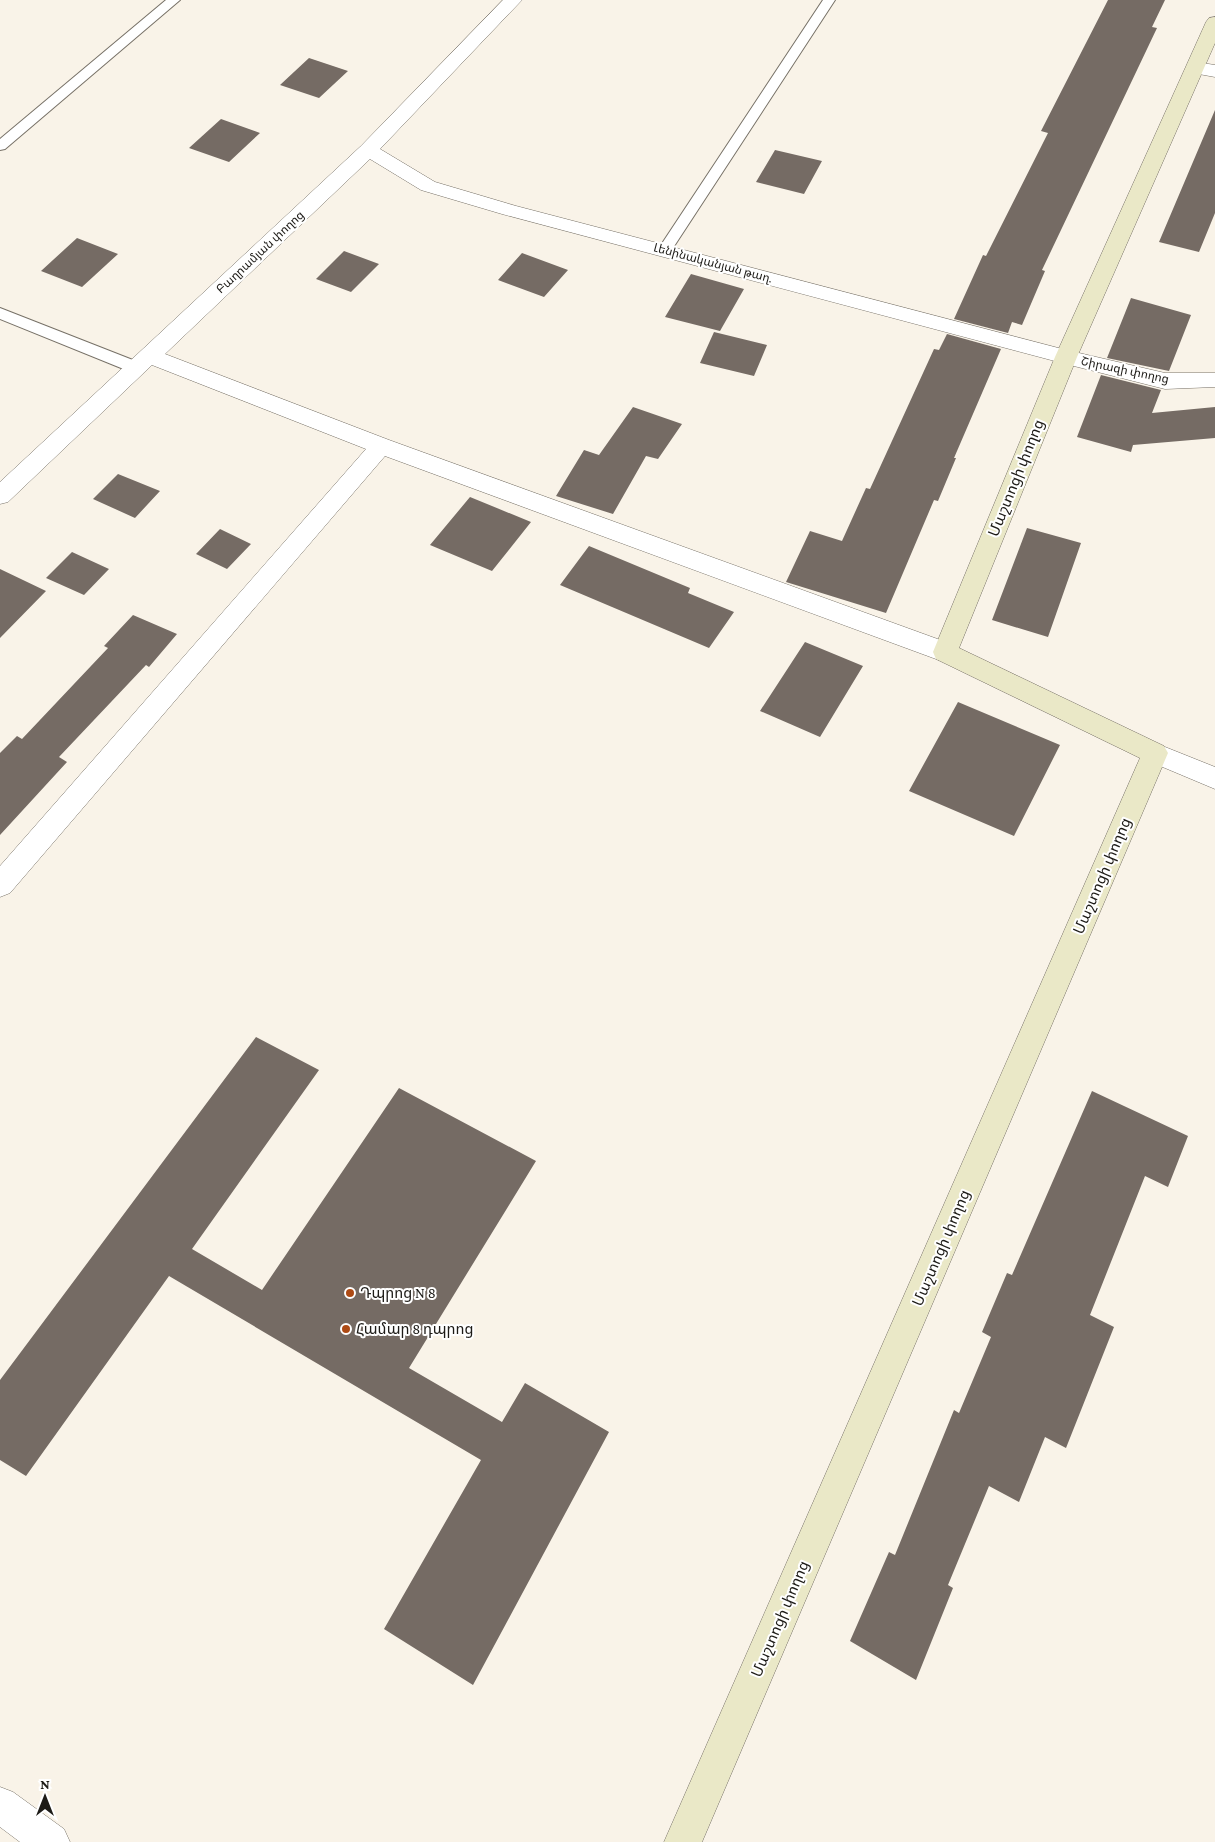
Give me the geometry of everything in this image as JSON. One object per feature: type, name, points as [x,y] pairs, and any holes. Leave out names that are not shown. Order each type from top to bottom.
[{"type":"main road","name":"Մաշտոցի փողոց","points":[[945,652],[1066,357],[1205,70],[1215,22]]},
{"type":"main road","points":[[945,652],[1155,753]]},
{"type":"main road","name":"Մաշտոցի փողոց","points":[[683,1842],[1155,753]]},
{"type":"street","name":"Բաղրամյան փողոց","points":[[0,496],[368,150],[513,0]]},
{"type":"street","name":"Լենինականյան թաղ.","points":[[368,150],[428,186],[664,251],[1066,357]]},
{"type":"street","name":"Շիրազի փողոց","points":[[1066,357],[1165,381],[1215,380]]},
{"type":"street","points":[[144,362],[381,446],[945,652]]},
{"type":"street","points":[[0,885],[381,446]]},
{"type":"street","points":[[1155,753],[1215,778]]},
{"type":"street","points":[[0,1806],[51,1842]]},
{"type":"lane","points":[[0,146],[174,0]]},
{"type":"lane","points":[[664,251],[830,0]]},
{"type":"lane","points":[[0,312],[144,362]]},
{"type":"building","points":[[1108,0],[1165,0],[1152,27],[1157,28],[1042,270],[1045,271],[1022,325],[1012,322],[1008,333],[954,319],[983,255],[986,256],[1048,133],[1041,131]]},
{"type":"building","points":[[309,58],[348,71],[319,98],[280,85]]},
{"type":"building","points":[[1215,110],[1215,213],[1199,252],[1159,242]]},
{"type":"building","points":[[221,119],[260,133],[229,162],[189,148]]},
{"type":"building","points":[[775,150],[822,161],[804,194],[756,182]]},
{"type":"building","points":[[77,238],[118,254],[82,287],[41,271]]},
{"type":"building","points":[[344,251],[379,264],[351,292],[316,279]]},
{"type":"building","points":[[522,253],[568,270],[544,297],[498,280]]},
{"type":"building","points":[[691,274],[744,289],[720,331],[665,317]]},
{"type":"building","points":[[1131,298],[1191,315],[1169,371],[1107,358]]},
{"type":"building","points":[[714,332],[767,345],[754,376],[700,363]]},
{"type":"building","points":[[947,334],[1001,349],[954,458],[956,458],[938,501],[934,500],[886,613],[786,582],[810,531],[842,541],[866,488],[870,489],[934,349],[939,350]]},
{"type":"building","points":[[1101,375],[1161,390],[1152,413],[1215,407],[1215,438],[1133,445],[1131,452],[1077,437]]},
{"type":"building","points":[[633,407],[682,424],[658,459],[646,456],[613,514],[556,496],[584,450],[599,455]]},
{"type":"building","points":[[118,474],[160,491],[135,518],[93,499]]},
{"type":"building","points":[[470,497],[531,522],[492,571],[430,545]]},
{"type":"building","points":[[1027,528],[1081,543],[1048,637],[992,620]]},
{"type":"building","points":[[220,529],[251,544],[227,569],[196,554]]},
{"type":"building","points":[[589,546],[690,588],[688,593],[734,612],[709,648],[560,585]]},
{"type":"building","points":[[72,552],[109,569],[84,595],[46,578]]},
{"type":"building","points":[[0,569],[46,591],[0,638]]},
{"type":"building","points":[[133,615],[177,634],[149,667],[146,665],[59,757],[67,762],[0,835],[0,753],[17,736],[22,739],[108,648],[104,646]]},
{"type":"building","points":[[805,642],[863,666],[820,737],[760,711]]},
{"type":"building","points":[[958,702],[1060,745],[1014,836],[909,791]]},
{"type":"building","name":"Համար 8 դպրոց","points":[[256,1037],[319,1070],[192,1249],[262,1290],[399,1088],[536,1161],[409,1368],[502,1422],[525,1383],[609,1432],[473,1685],[384,1629],[481,1460],[169,1276],[26,1476],[0,1460],[0,1380]]},
{"type":"building","points":[[1092,1091],[1188,1136],[1168,1187],[1145,1176],[1090,1315],[1114,1327],[1066,1448],[1045,1437],[1019,1502],[989,1486],[948,1585],[953,1588],[916,1680],[850,1641],[889,1552],[895,1555],[954,1410],[959,1413],[991,1337],[982,1332],[1007,1273],[1012,1275]]},
{"type":"place","name":"Դպրոց N 8","points":[[350,1293]]},
{"type":"place","name":"Համար 8 դպրոց","points":[[346,1329]]}]
